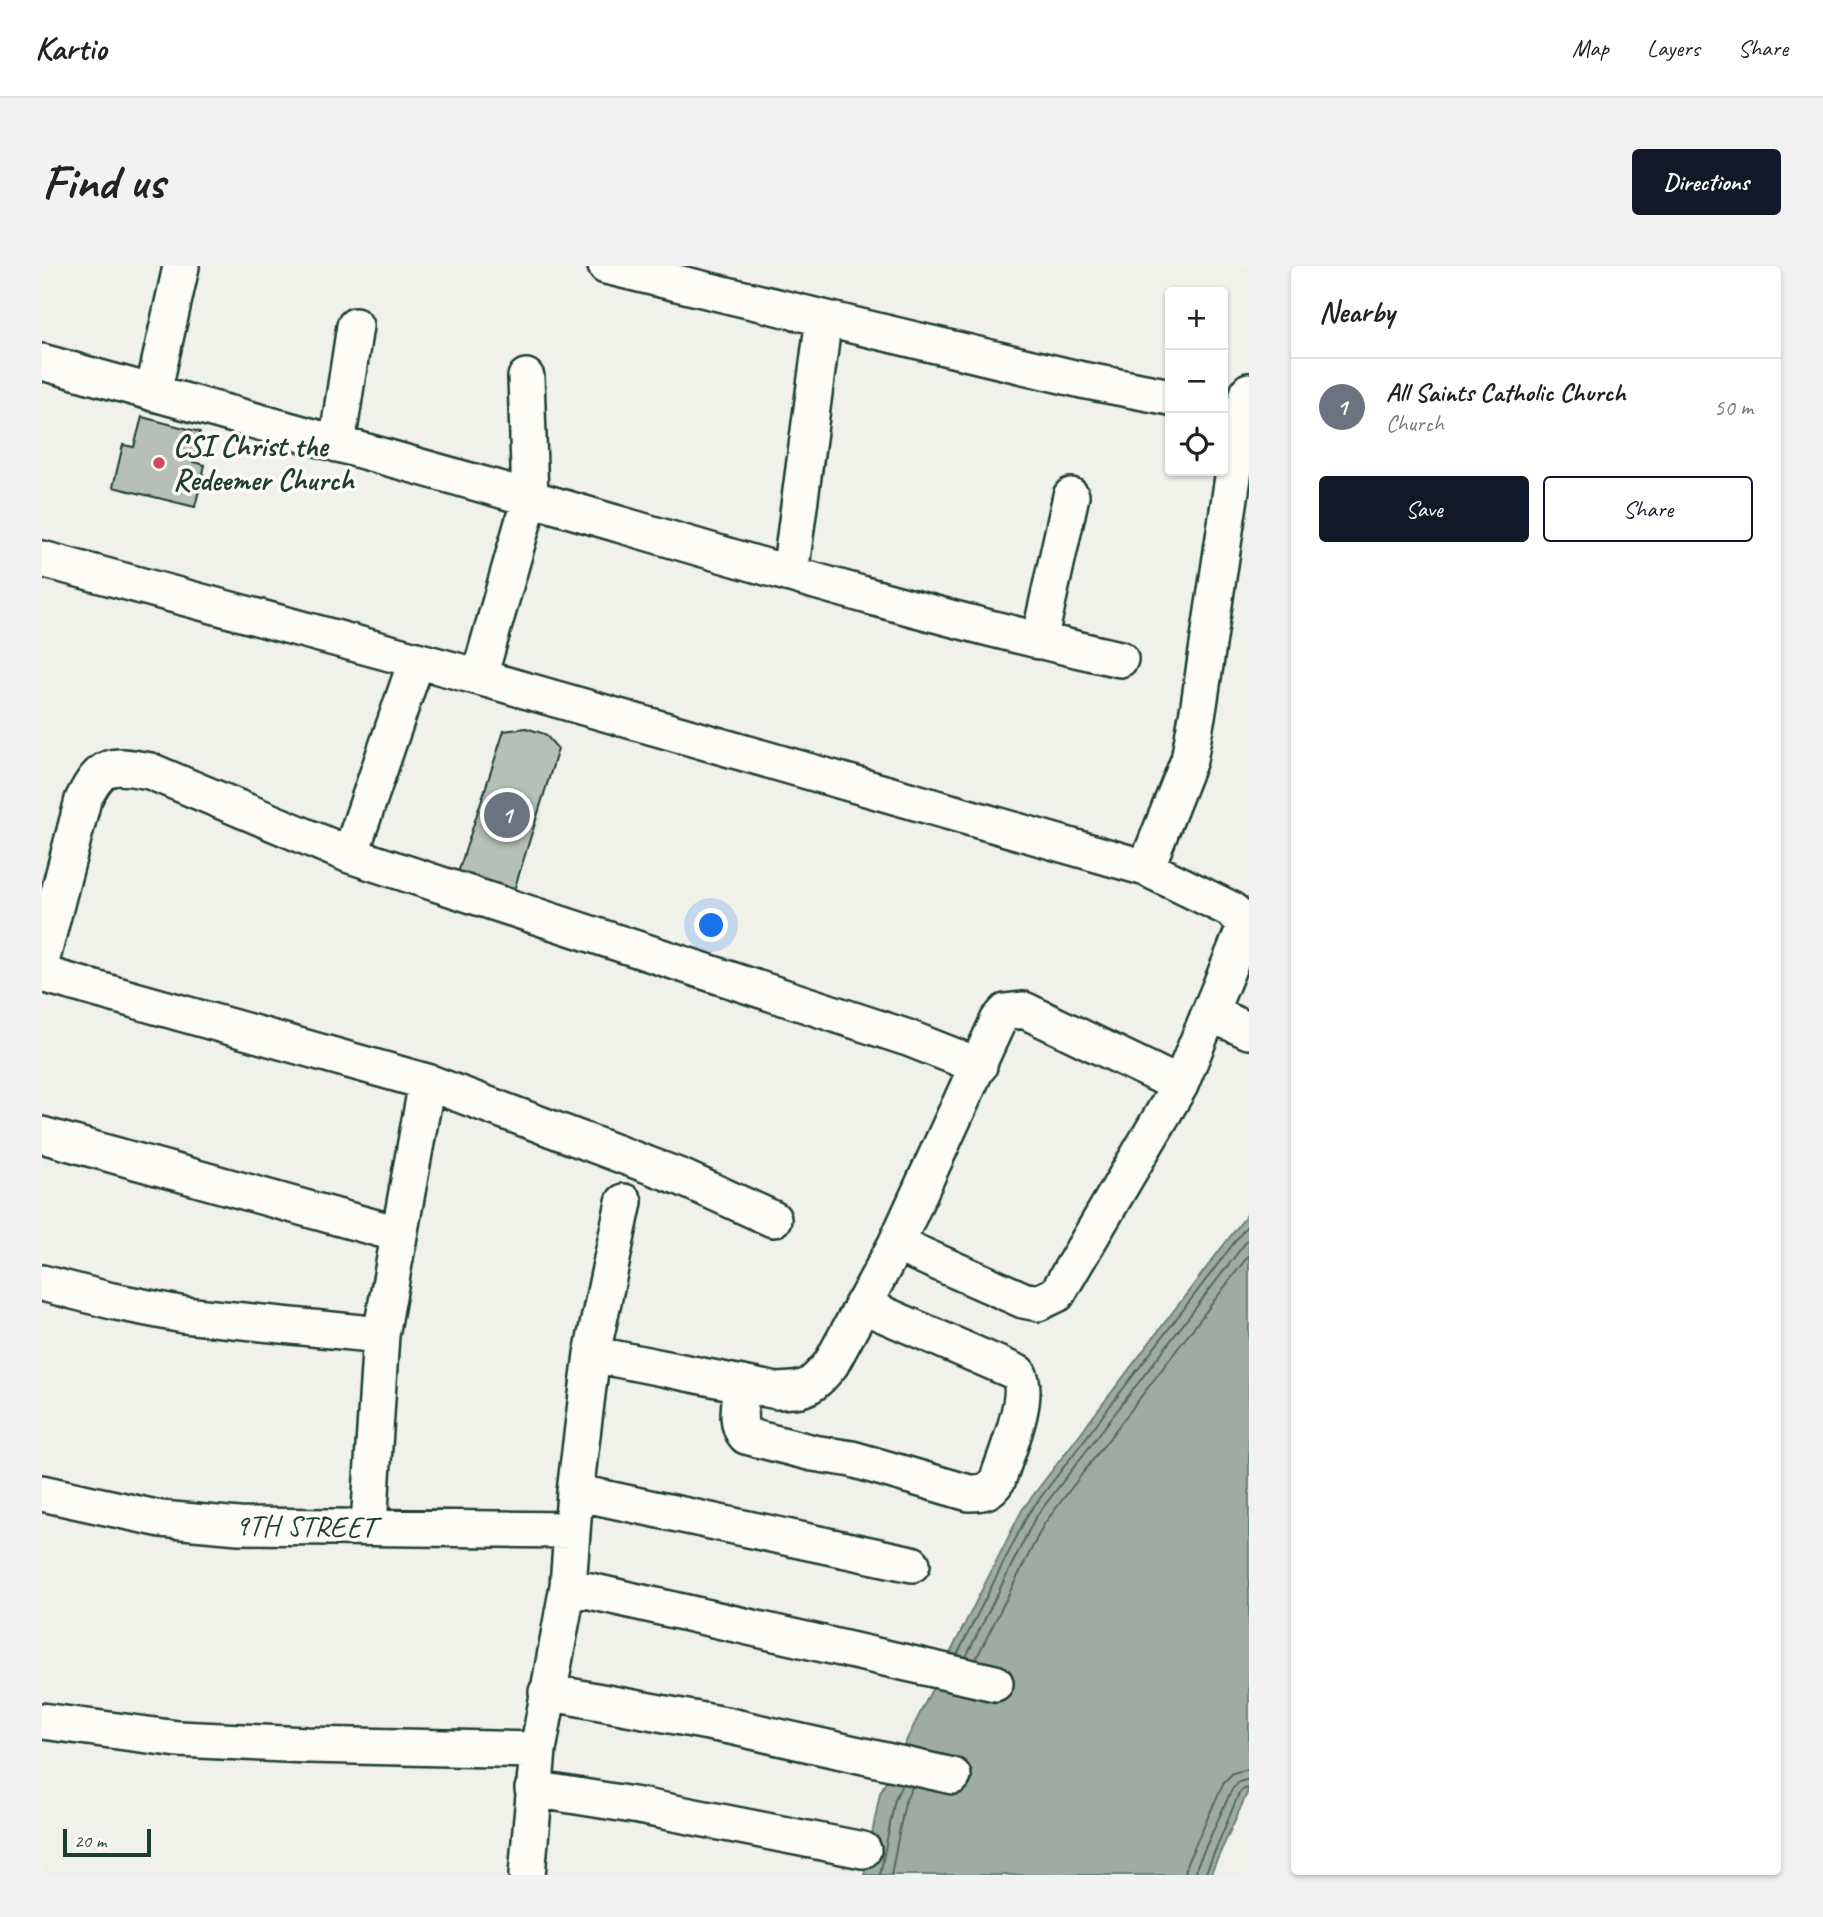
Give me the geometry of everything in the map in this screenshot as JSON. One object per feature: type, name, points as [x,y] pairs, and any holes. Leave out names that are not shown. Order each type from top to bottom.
[{"type":"street","points":[[606,266],[1082,380],[1165,396]]},
{"type":"street","points":[[153,393],[181,267]]},
{"type":"street","points":[[790,574],[824,318]]},
{"type":"street","points":[[337,444],[355,327]]},
{"type":"street","points":[[42,362],[530,498],[790,574],[1039,641],[1120,659]]},
{"type":"street","points":[[479,677],[530,498],[526,377]]},
{"type":"street","points":[[1146,868],[1189,760],[1241,405]]},
{"type":"street","points":[[1039,641],[1071,496]]},
{"type":"street","points":[[42,559],[479,677],[1146,868],[1230,909],[1248,925],[1180,1085],[1057,1294],[1038,1303],[1023,1300],[895,1244]]},
{"type":"street","points":[[350,855],[416,662]]},
{"type":"street","points":[[42,958],[83,800],[94,779],[106,768],[122,766],[149,771],[350,855],[908,1038],[979,1066]]},
{"type":"street","points":[[42,974],[427,1082],[683,1178],[773,1219]]},
{"type":"street","points":[[592,1354],[777,1391],[803,1390],[818,1380],[831,1364],[895,1244],[998,1021],[1006,1012],[1024,1010],[1180,1085]]},
{"type":"street","points":[[1210,1013],[1249,1031]]},
{"type":"street","points":[[369,1527],[381,1335],[427,1082]]},
{"type":"street","points":[[42,1135],[398,1234]]},
{"type":"street","points":[[527,1875],[538,1750],[568,1586],[571,1530],[592,1354],[624,1202]]},
{"type":"street","points":[[42,1283],[112,1301],[184,1315],[381,1335]]},
{"type":"street","points":[[742,1384],[739,1420],[740,1430],[746,1436],[813,1453],[852,1459],[969,1493],[983,1493],[992,1489],[998,1479],[1022,1402],[1022,1379],[1018,1373],[862,1306]]},
{"type":"street","points":[[575,1492],[912,1564]]},
{"type":"street","name":"9TH STREET","points":[[42,1493],[161,1519],[239,1527],[571,1530]]},
{"type":"street","points":[[568,1586],[995,1683]]},
{"type":"street","points":[[547,1692],[730,1726],[953,1776]]},
{"type":"street","points":[[42,1721],[178,1739],[538,1750]]},
{"type":"street","points":[[533,1789],[639,1806],[863,1850]]},
{"type":"water","points":[[1249,1212],[1249,1789],[1210,1875],[864,1875],[880,1793],[1022,1510]]},
{"type":"building","name":"CSI Christ the Redeemer Church","points":[[142,417],[200,432],[193,462],[205,465],[195,507],[113,487],[123,445],[134,447]]},
{"type":"building","points":[[526,728],[545,734],[558,749],[511,900],[455,882],[504,731]]},
{"type":"place","name":"CSI Christ the Redeemer Church","points":[[159,463]]},
{"type":"place","name":"All Saints Catholic Church","points":[[507,815]]}]
